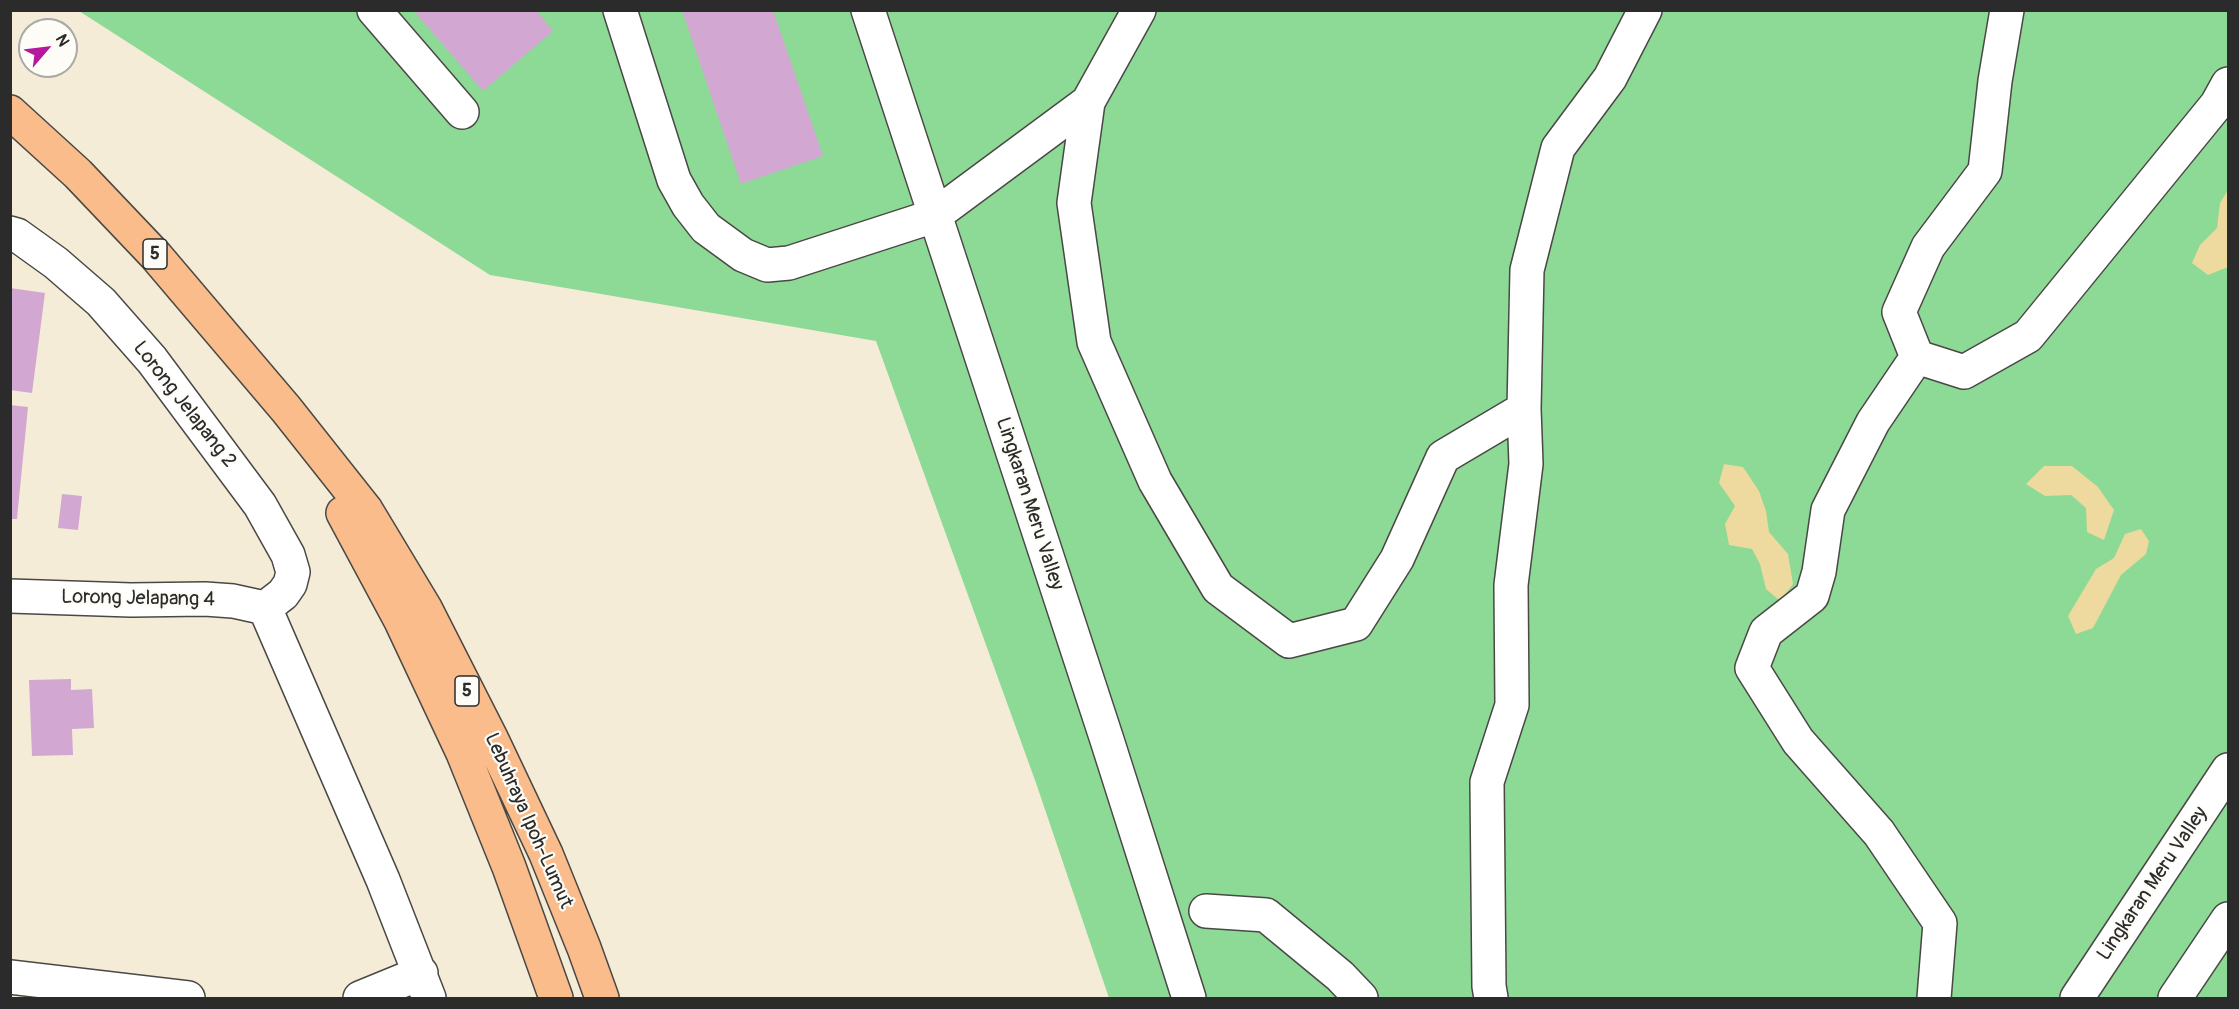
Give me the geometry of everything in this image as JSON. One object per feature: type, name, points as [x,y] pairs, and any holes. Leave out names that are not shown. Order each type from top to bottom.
[{"type":"highway","name":"Lebuhraya Ipoh-Lumut","points":[[10,112],[78,174],[156,256],[286,409],[366,510],[425,608],[492,740],[546,854],[602,999]]},
{"type":"highway","name":"Lebuhraya Ipoh-Lumut","points":[[286,409],[401,621],[463,753],[513,878],[556,999]]},
{"type":"street","points":[[374,10],[462,112]]},
{"type":"street","points":[[620,10],[674,180],[688,205],[706,228],[743,255],[767,265],[789,263],[934,216],[1088,102]]},
{"type":"street","name":"Lingkaran Meru Valley","points":[[868,10],[1189,999]]},
{"type":"street","points":[[1139,10],[1088,102],[1074,203],[1094,342],[1155,481],[1218,588],[1289,641],[1356,624],[1396,559],[1443,457],[1524,409]]},
{"type":"street","points":[[1491,999],[1487,782],[1512,705],[1511,585],[1526,464],[1524,409],[1527,270],[1558,148],[1610,78],[1645,10]]},
{"type":"street","points":[[1917,357],[1899,312],[1928,247],[1985,171],[1995,81],[2007,10]]},
{"type":"street","points":[[1917,357],[1964,372],[2028,336],[2217,104],[2229,84]]},
{"type":"street","name":"Lorong Jelapang 2","points":[[10,232],[56,263],[100,302],[152,360],[260,505],[288,555],[293,572],[290,584],[283,594],[265,608]]},
{"type":"street","points":[[1917,357],[1874,422],[1828,510],[1819,572],[1812,596],[1766,632],[1752,668],[1798,741],[1879,833],[1940,923],[1934,999]]},
{"type":"street","name":"Lorong Jelapang 4","points":[[10,596],[131,600],[205,598],[265,608]]},
{"type":"street","points":[[265,608],[378,870],[425,986],[360,999]]},
{"type":"street","name":"Lingkaran Meru Valley","points":[[2077,999],[2229,770]]},
{"type":"street","points":[[1206,910],[1266,915],[1340,976],[1361,999]]},
{"type":"street","points":[[2175,999],[2229,919]]},
{"type":"street","points":[[10,977],[90,993],[188,999]]},
{"type":"green space","points":[[79,11],[2228,11],[2228,998],[1109,998],[1036,783],[876,341],[490,275]]},
{"type":"sand","points":[[2228,190],[2228,267],[2208,275],[2192,263],[2200,245],[2217,228],[2220,203]]},
{"type":"sand","points":[[1724,464],[1743,467],[1759,491],[1766,511],[1769,532],[1788,554],[1793,584],[1780,601],[1766,589],[1760,564],[1752,549],[1729,545],[1725,524],[1735,506],[1719,483]]},
{"type":"sand","points":[[2044,466],[2072,466],[2098,487],[2114,510],[2104,540],[2087,532],[2086,508],[2071,495],[2045,496],[2026,484]]},
{"type":"sand","points":[[2141,529],[2149,541],[2146,554],[2121,575],[2093,628],[2076,634],[2068,616],[2096,569],[2114,558],[2125,534]]},
{"type":"building","points":[[413,10],[536,10],[553,31],[483,91]]},
{"type":"building","points":[[682,10],[773,10],[823,156],[741,184]]},
{"type":"building","points":[[10,288],[45,293],[32,393],[10,390]]},
{"type":"building","points":[[10,405],[28,407],[17,519],[10,519]]},
{"type":"building","points":[[62,494],[82,496],[78,530],[58,528]]},
{"type":"building","points":[[71,679],[71,690],[92,689],[94,728],[72,729],[73,755],[32,756],[29,680]]}]
